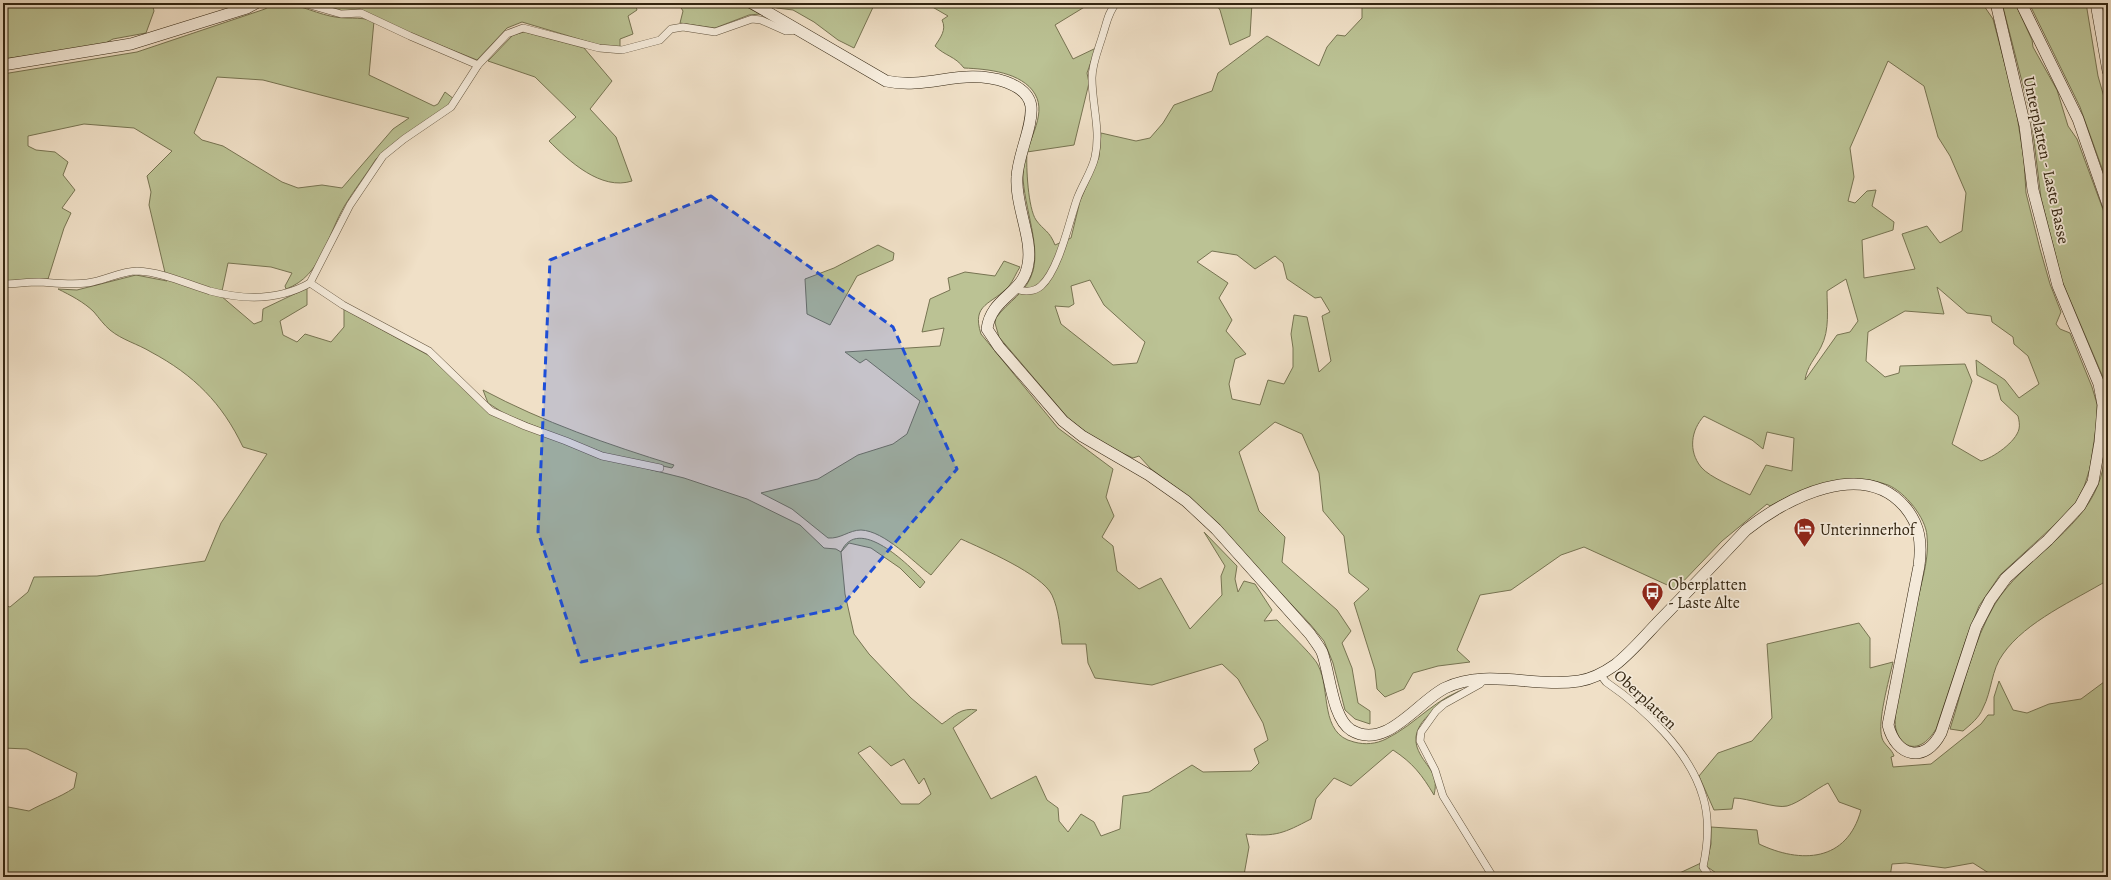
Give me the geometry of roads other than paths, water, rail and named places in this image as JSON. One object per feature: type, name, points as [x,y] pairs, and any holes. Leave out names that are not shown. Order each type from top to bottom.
[{"type":"main road","points":[[3,65],[131,44],[247,8],[256,3]]},
{"type":"main road","points":[[752,3],[886,80],[911,84],[966,76],[985,77],[1006,82],[1019,88],[1028,95],[1031,106],[1016,178],[1017,193],[1028,251],[1028,264],[1024,277],[1016,289],[992,311],[988,320],[987,329],[999,348],[1063,421],[1082,436],[1149,475],[1186,501],[1216,529],[1310,634],[1321,651],[1330,677],[1338,712],[1346,726],[1359,734],[1372,736],[1394,725],[1443,689],[1463,681],[1485,678],[1580,681],[1600,674]]},
{"type":"main road","name":"Unterplatten - Laste Basse","points":[[1600,674],[1630,651],[1746,530],[1764,516],[1783,504],[1813,492],[1849,484],[1869,485],[1886,490],[1900,501],[1911,514],[1919,531],[1921,550],[1919,566],[1888,725],[1891,736],[1901,749],[1914,753],[1926,751],[1935,745],[1941,733],[1976,627],[1990,600],[2006,578],[2048,540],[2080,506],[2093,482],[2100,442],[2103,405],[2099,384],[2058,286],[2033,190],[2025,126],[1996,3]]},
{"type":"main road","name":"Unterplatten - Laste Basse","points":[[2021,3],[2078,119],[2108,205]]},
{"type":"main road","points":[[2096,3],[2108,71]]},
{"type":"street","points":[[303,3],[341,14],[361,13],[478,65]]},
{"type":"street","points":[[1016,289],[1021,291],[1031,291],[1041,287],[1048,278],[1059,253],[1077,198],[1095,159],[1098,139],[1092,77],[1109,12],[1116,3]]},
{"type":"street","points":[[3,284],[39,282],[67,285],[90,283],[133,271],[142,271],[182,281],[212,291],[260,297],[281,295],[298,290],[310,283],[350,205],[383,156],[404,139],[451,107],[478,65],[507,34],[523,28],[599,48],[622,50],[660,40],[671,30],[683,27],[715,32],[752,19],[761,20],[786,31],[801,30]]},
{"type":"street","points":[[310,283],[343,305],[429,351],[491,410],[525,426],[602,456],[660,468]]},
{"type":"street","name":"Oberplatten","points":[[1600,674],[1606,682],[1655,722],[1680,753],[1695,775],[1703,798],[1707,820],[1707,847],[1703,867],[1710,877]]},
{"type":"street","points":[[1485,678],[1480,684],[1440,707],[1421,732],[1420,742],[1435,770],[1443,796],[1493,877]]},
{"type":"place","name":"Unterinnerhof","points":[[1805,548]]},
{"type":"place","name":"Oberplatten - Laste Alte","points":[[1653,612]]}]
